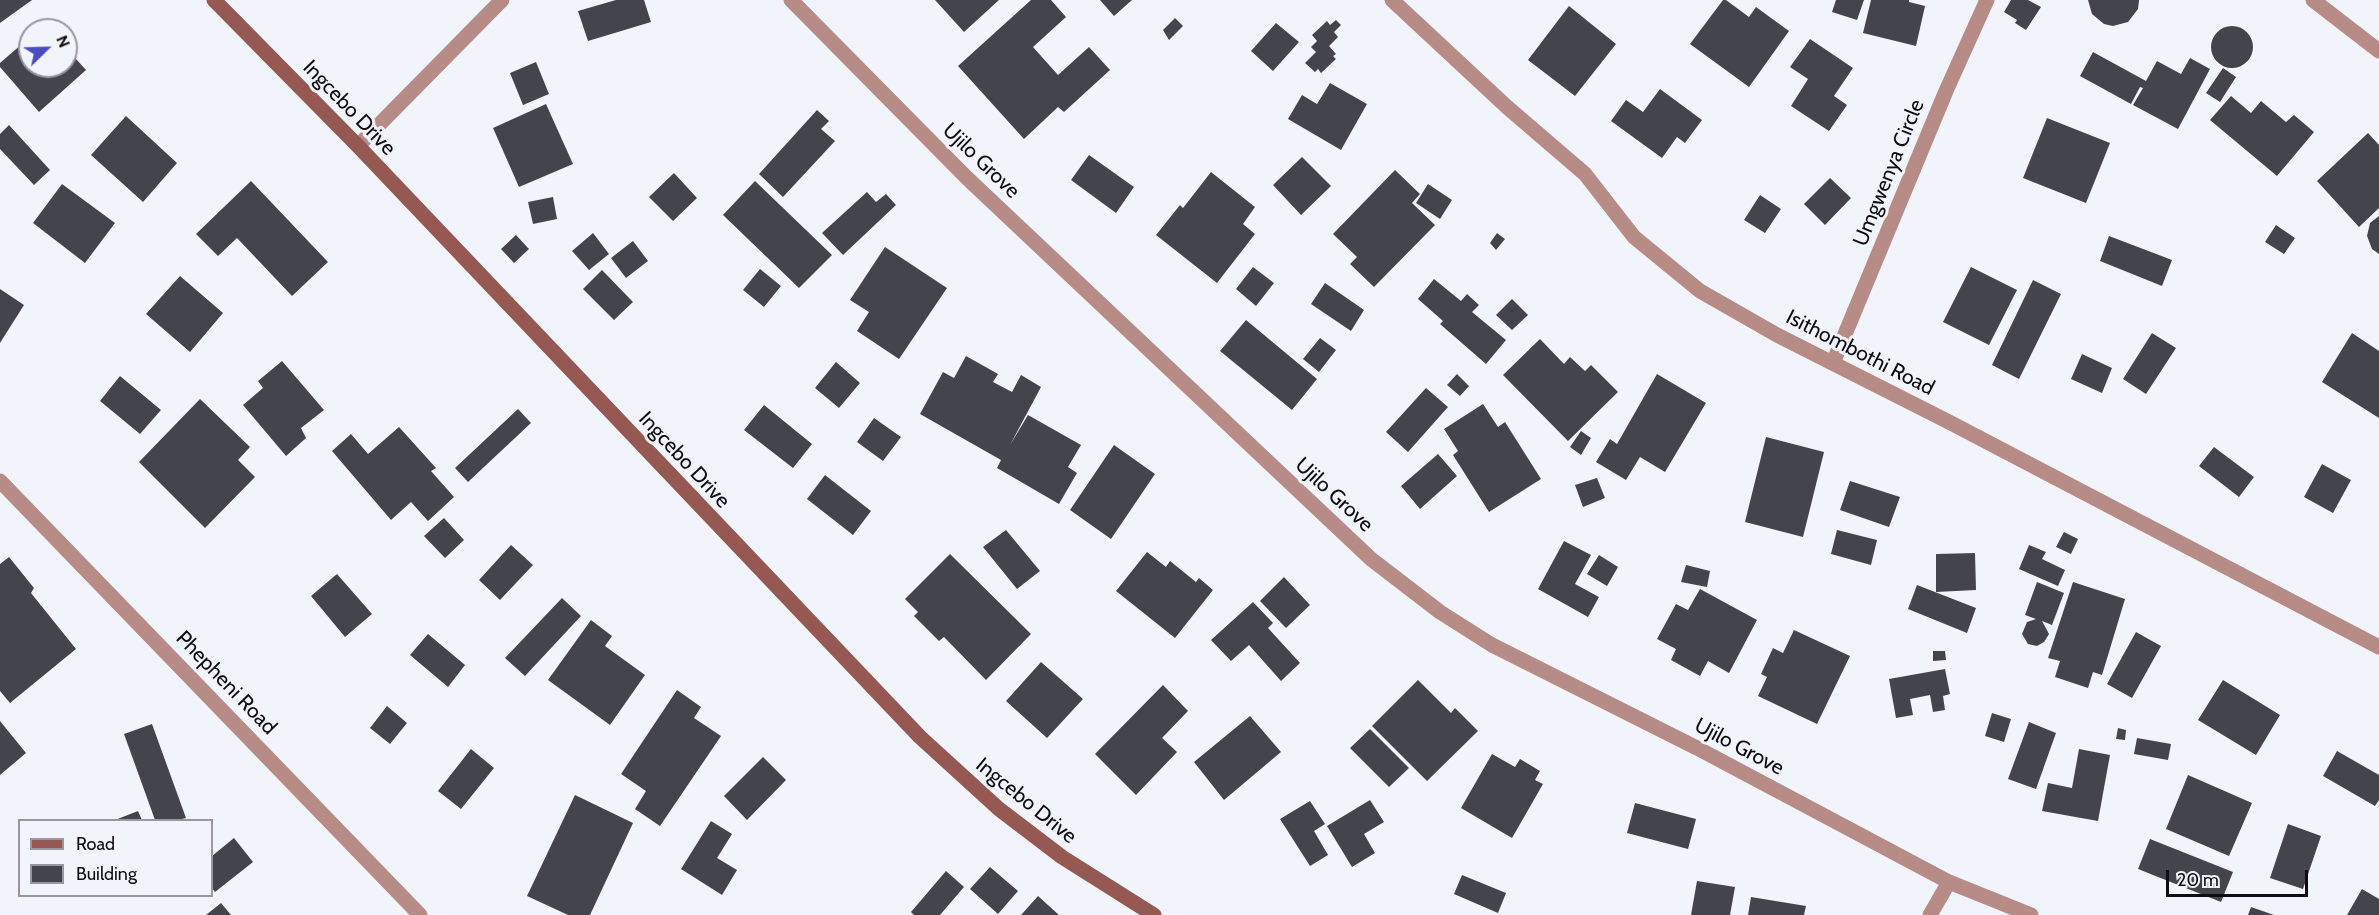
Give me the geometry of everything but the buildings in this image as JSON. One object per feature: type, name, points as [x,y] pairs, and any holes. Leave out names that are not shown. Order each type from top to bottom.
[{"type":"main road","name":"Ingcebo Drive","points":[[214,0],[358,146],[920,737],[999,809],[1062,857],[1154,915]]},
{"type":"street","points":[[358,146],[502,0]]},
{"type":"street","name":"Ujilo Grove","points":[[791,0],[976,186],[1371,559],[1440,612],[1492,645],[1697,748],[1949,882],[2031,915]]},
{"type":"street","name":"Isithombothi Road","points":[[1392,0],[1507,107],[1585,174],[1634,237],[1692,284],[1777,335],[2379,647]]},
{"type":"street","name":"Umgwenya Circle","points":[[1833,363],[1946,91],[1987,0]]},
{"type":"street","points":[[2313,0],[2379,51]]},
{"type":"street","name":"Phepheni Road","points":[[0,481],[420,915]]},
{"type":"street","points":[[1930,915],[1949,882]]}]
